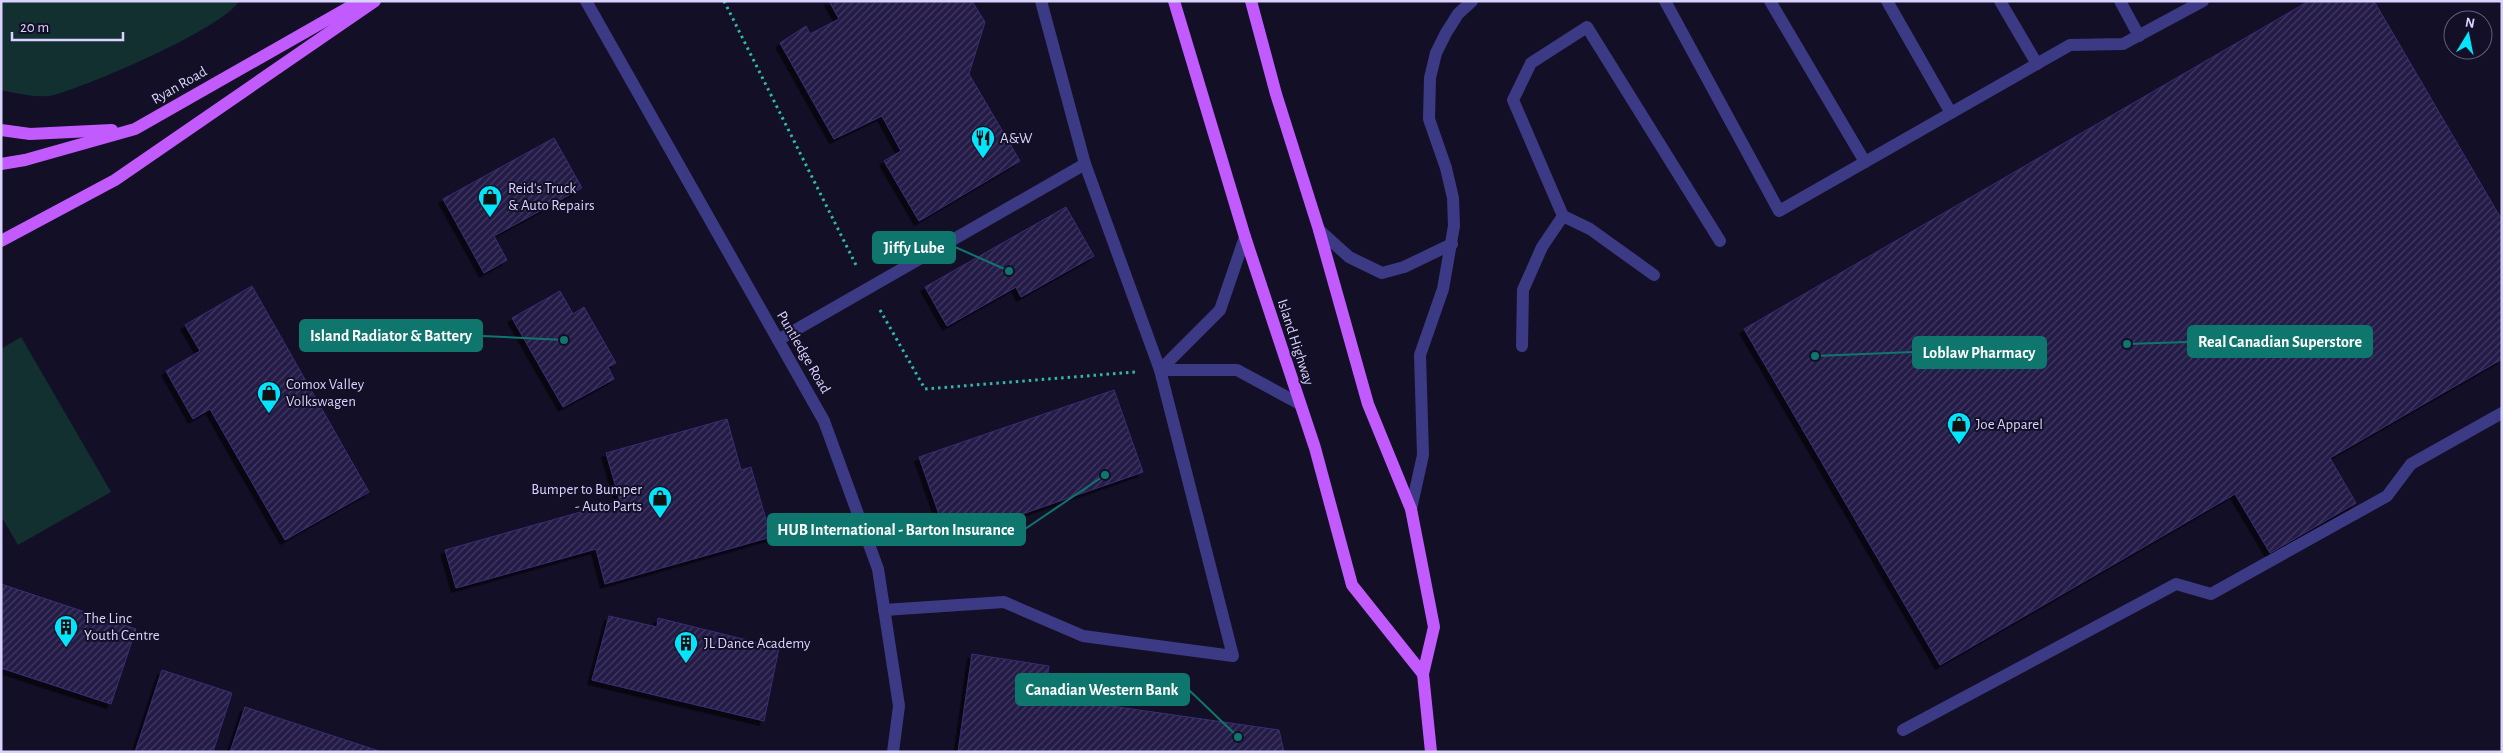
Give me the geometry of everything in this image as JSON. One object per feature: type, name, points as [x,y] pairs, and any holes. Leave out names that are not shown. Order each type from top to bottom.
[{"type":"main road","name":"Ryan Road","points":[[1,164],[25,160],[135,129],[360,1]]},
{"type":"main road","points":[[1,241],[115,180],[374,1]]},
{"type":"main road","name":"Island Highway","points":[[1174,1],[1245,237],[1298,403],[1315,448],[1352,585],[1423,674]]},
{"type":"main road","points":[[1252,2],[1276,94],[1319,230],[1368,404],[1411,509],[1434,627],[1423,674],[1431,752]]},
{"type":"main road","points":[[1,130],[30,134],[135,129]]},
{"type":"street","name":"Puntledge Road","points":[[586,1],[824,421],[878,569],[899,706],[893,752]]},
{"type":"street","points":[[884,610],[1004,602],[1083,636],[1233,656],[1160,370],[1085,164],[1041,1]]},
{"type":"street","points":[[1411,509],[1423,455],[1420,355],[1443,289],[1452,244],[1454,198],[1429,119],[1429,85],[1436,53],[1446,33],[1458,14],[1472,1]]},
{"type":"street","points":[[1665,1],[1779,211],[2070,45],[2123,44],[2203,1]]},
{"type":"street","points":[[1770,1],[1865,162]]},
{"type":"street","points":[[1887,1],[1950,113]]},
{"type":"street","points":[[2000,1],[2036,64]]},
{"type":"street","points":[[2120,1],[2139,36]]},
{"type":"street","points":[[1654,275],[1590,229],[1563,216],[1513,100],[1531,63],[1587,27],[1720,241]]},
{"type":"street","points":[[778,340],[1085,164]]},
{"type":"street","points":[[1522,346],[1523,290],[1542,247],[1563,216]]},
{"type":"street","points":[[1319,230],[1349,257],[1382,273],[1404,267],[1452,244]]},
{"type":"street","points":[[1160,370],[1220,310],[1245,237]]},
{"type":"street","points":[[1160,370],[1237,370],[1298,403]]},
{"type":"street","points":[[1903,730],[2176,584],[2211,594],[2386,496],[2410,464],[2502,413]]},
{"type":"green space","points":[[1,1],[239,1],[209,26],[154,55],[71,89],[54,95],[42,96],[1,90]]},
{"type":"green space","points":[[21,337],[111,492],[18,545],[1,516],[1,349]]},
{"type":"building","points":[[829,1],[972,1],[985,22],[969,74],[1020,161],[919,221],[884,161],[901,151],[882,116],[834,139],[780,43],[806,26],[810,34],[839,19]]},
{"type":"building","points":[[2309,1],[2374,1],[2502,220],[2502,359],[2330,458],[2356,503],[2270,553],[2235,494],[1940,665],[1744,329]]},
{"type":"building","name":"Reid's Truck & Auto Repairs","points":[[554,138],[582,188],[494,236],[507,260],[484,273],[443,199]]},
{"type":"building","points":[[1066,207],[1094,256],[1021,297],[1016,287],[947,326],[925,287]]},
{"type":"building","name":"Comox Valley Volkswagen","points":[[252,286],[369,492],[285,540],[210,409],[193,419],[166,371],[200,351],[185,325]]},
{"type":"building","points":[[560,291],[573,314],[584,307],[616,363],[608,367],[614,379],[563,407],[512,318]]},
{"type":"building","points":[[1114,390],[1143,472],[948,540],[919,457]]},
{"type":"building","name":"Bumper to Bumper - Auto Parts","points":[[727,419],[741,470],[751,467],[771,537],[605,584],[596,549],[456,588],[445,550],[620,501],[606,453]]},
{"type":"building","name":"The Linc Youth Centre","points":[[1,584],[136,629],[111,704],[1,668]]},
{"type":"building","name":"JL Dance Academy","points":[[609,616],[657,627],[658,618],[779,648],[764,721],[592,680]]},
{"type":"building","points":[[972,654],[1049,666],[1045,691],[1106,700],[1104,705],[1279,730],[1284,752],[958,752]]},
{"type":"building","points":[[162,670],[232,693],[213,752],[135,752]]},
{"type":"building","points":[[245,707],[382,752],[230,752]]},
{"type":"place","name":"A&W","points":[[983,159]]},
{"type":"place","name":"Reid's Truck & Auto Repairs","points":[[490,218]]},
{"type":"place","name":"Jiffy Lube","points":[[1009,271]]},
{"type":"place","name":"Island Radiator & Battery","points":[[564,340]]},
{"type":"place","name":"Real Canadian Superstore","points":[[2127,344]]},
{"type":"place","name":"Loblaw Pharmacy","points":[[1815,356]]},
{"type":"place","name":"Comox Valley Volkswagen","points":[[269,414]]},
{"type":"place","name":"Joe Apparel","points":[[1959,445]]},
{"type":"place","name":"HUB International - Barton Insurance","points":[[1105,475]]},
{"type":"place","name":"Bumper to Bumper - Auto Parts","points":[[660,519]]},
{"type":"place","name":"The Linc Youth Centre","points":[[66,648]]},
{"type":"place","name":"JL Dance Academy","points":[[686,664]]},
{"type":"place","name":"Canadian Western Bank","points":[[1238,737]]}]
